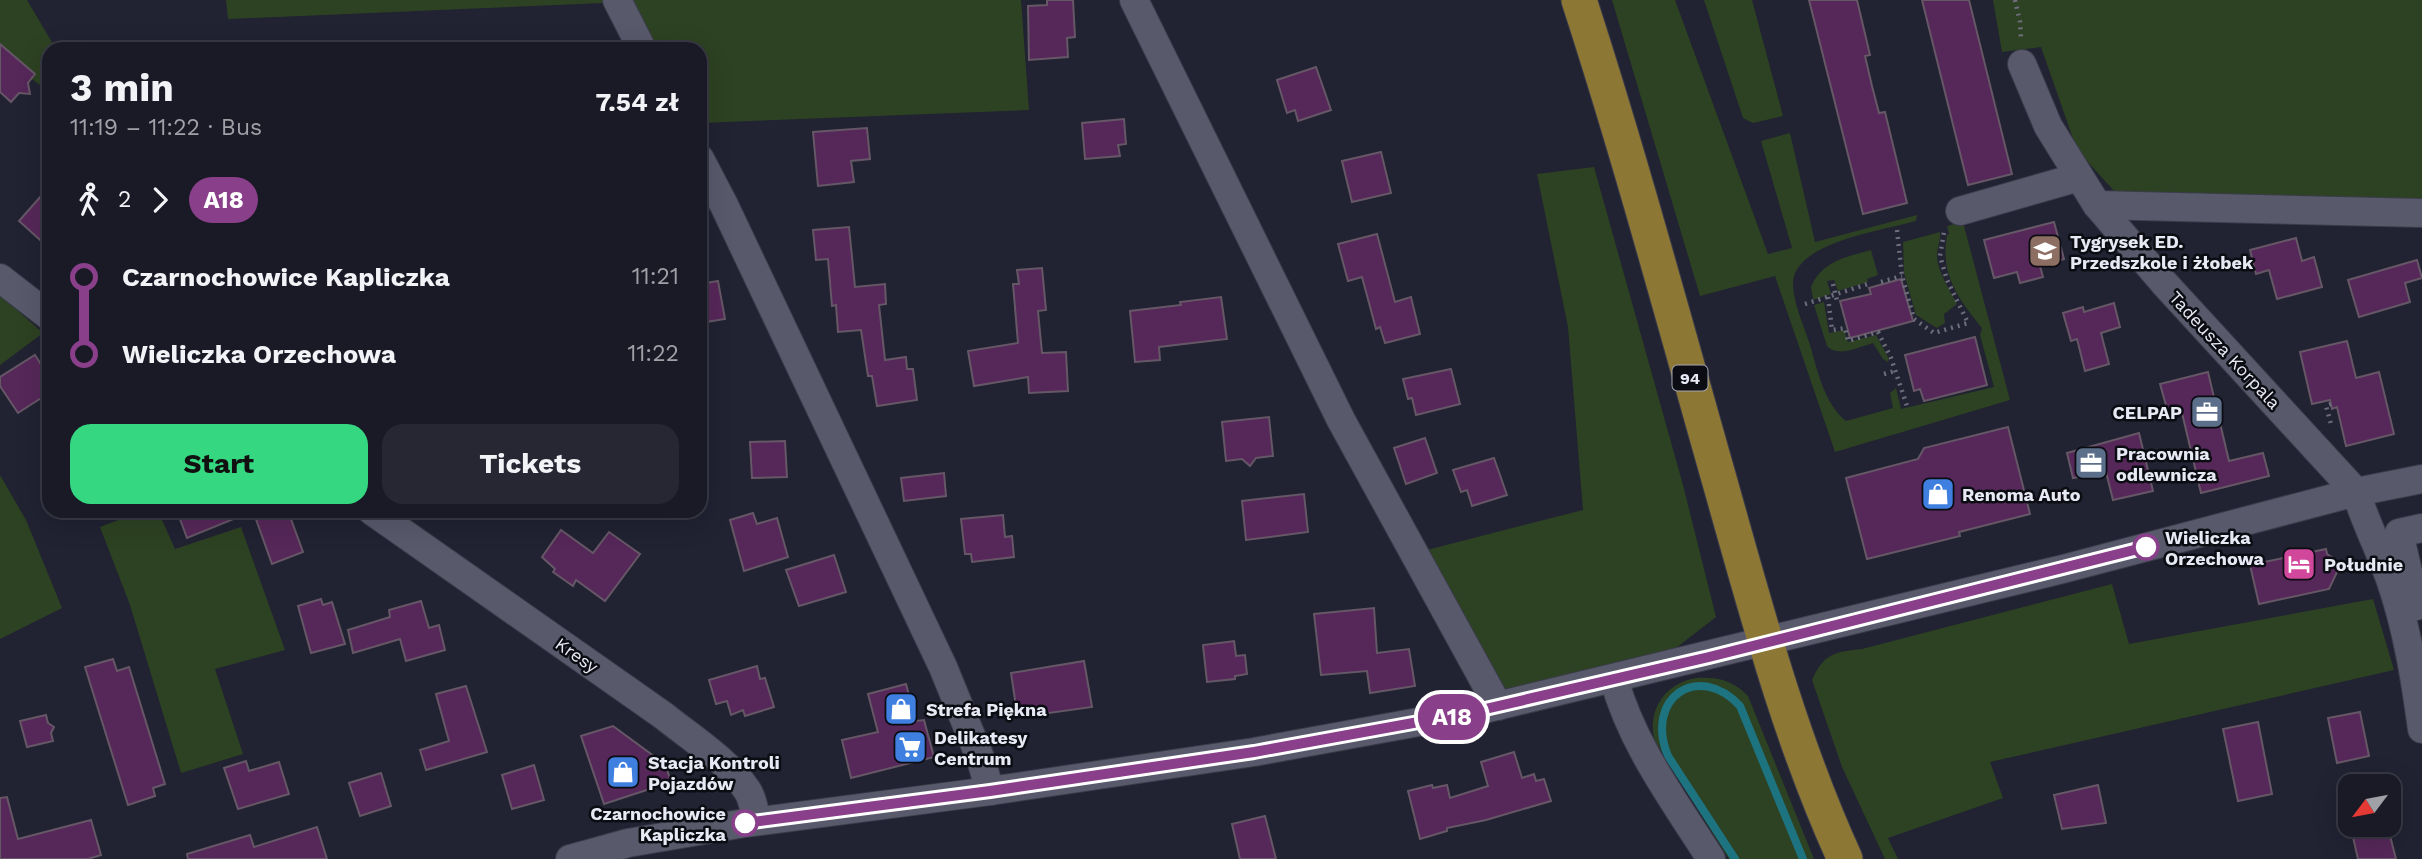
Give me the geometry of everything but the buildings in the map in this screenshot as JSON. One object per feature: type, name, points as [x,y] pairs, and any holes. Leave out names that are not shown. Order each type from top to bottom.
[{"type":"main road","name":"94","points":[[1579,0],[1616,113],[1764,643],[1807,771],[1844,859]]},
{"type":"street","points":[[617,0],[638,42]]},
{"type":"street","points":[[1134,0],[1341,420],[1499,706]]},
{"type":"street","name":"Tadeusza Korpala","points":[[2022,64],[2048,126],[2097,205],[2164,283],[2356,492]]},
{"type":"street","points":[[707,173],[943,667],[981,760],[990,791]]},
{"type":"street","points":[[1960,211],[2078,177]]},
{"type":"street","points":[[2097,205],[2422,213]]},
{"type":"street","points":[[0,278],[42,311]]},
{"type":"street","points":[[570,859],[628,843],[757,821],[990,791],[1267,750],[1499,706],[2063,569],[2356,492],[2422,479]]},
{"type":"street","points":[[2356,492],[2391,582],[2413,665],[2422,729]]},
{"type":"street","name":"Kresy","points":[[382,518],[664,716],[698,743],[748,791],[757,821]]},
{"type":"street","points":[[2422,528],[2399,533],[2422,632]]},
{"type":"street","points":[[1614,680],[1622,709],[1639,743],[1711,859]]},
{"type":"path","points":[[2015,0],[2020,22],[2022,64]]},
{"type":"path","points":[[1898,230],[1902,276],[1914,319],[1934,333],[1968,323],[1947,280],[1940,256],[1944,236]]},
{"type":"path","points":[[1881,282],[1902,276]]},
{"type":"path","points":[[1833,284],[1836,298]]},
{"type":"path","points":[[1805,304],[1828,297],[1836,298],[1868,284]]},
{"type":"path","points":[[1828,297],[1832,330],[1845,328],[1849,341],[1878,332],[1907,406]]},
{"type":"path","points":[[1884,374],[1895,371]]},
{"type":"green space","points":[[0,0],[27,0],[52,42],[42,42],[42,86],[0,57]]},
{"type":"green space","points":[[226,0],[603,0],[604,3],[228,19]]},
{"type":"green space","points":[[631,0],[1021,0],[1029,110],[707,123],[707,42],[652,42]]},
{"type":"green space","points":[[1612,0],[1675,0],[1768,254],[1792,248],[1761,141],[1790,133],[1815,242],[1917,215],[1916,221],[1843,240],[1824,248],[1808,257],[1797,269],[1793,291],[1797,306],[1823,386],[1838,414],[1846,421],[1893,408],[1890,393],[1896,388],[1901,409],[1994,387],[1980,335],[1982,328],[1953,285],[1946,262],[1949,234],[1947,226],[1961,222],[2010,400],[1835,452],[1775,276],[1700,296]]},
{"type":"green space","points":[[1704,0],[1752,0],[1783,116],[1753,123],[1743,118]]},
{"type":"green space","points":[[1993,0],[2422,0],[2422,208],[2115,192],[2077,150],[2041,47],[2002,52]]},
{"type":"green space","points":[[1594,167],[1683,485],[1716,617],[1676,648],[1499,691],[1419,552],[1583,510],[1568,327],[1537,174]]},
{"type":"green space","points":[[1940,232],[1937,252],[1939,267],[1957,304],[1944,314],[1945,323],[1937,328],[1916,315],[1904,273],[1903,242]]},
{"type":"green space","points":[[1871,250],[1878,275],[1867,279],[1868,282],[1838,291],[1834,280],[1827,281],[1831,294],[1813,300],[1811,287],[1822,271],[1836,261]]},
{"type":"green space","points":[[0,295],[42,334],[0,365]]},
{"type":"green space","points":[[1824,302],[1829,333],[1844,330],[1848,342],[1876,335],[1889,359],[1888,362],[1873,343],[1843,351],[1827,346],[1814,305]]},
{"type":"green space","points":[[0,475],[26,520],[62,608],[0,639]]},
{"type":"green space","points":[[124,518],[161,518],[175,549],[241,527],[285,650],[215,669],[243,754],[181,773],[130,605],[100,527]]},
{"type":"green space","points":[[2112,584],[2129,644],[2373,599],[2394,670],[1990,762],[2003,798],[1888,838],[1898,859],[1885,859],[1842,767],[1812,680],[1821,664],[1844,651],[1862,649]]},
{"type":"green space","points":[[1696,678],[1724,681],[1736,686],[1748,696],[1814,859],[1729,859],[1655,741],[1653,719],[1660,700],[1675,686]]},
{"type":"waterway","points":[[1735,859],[1668,756],[1662,735],[1663,717],[1669,703],[1679,692],[1692,687],[1708,687],[1724,693],[1740,706],[1803,859]]},
{"type":"bus line","name":"A18","points":[[745,823],[990,791],[1368,733],[1468,713],[1709,657],[2146,547]]},
{"type":"place","name":"Tygrysek ED. Przedszkole i żłobek","points":[[2045,251]]},
{"type":"place","name":"CELPAP","points":[[2207,412]]},
{"type":"place","name":"Pracownia odlewnicza","points":[[2091,463]]},
{"type":"place","name":"Renoma Auto","points":[[1938,494]]},
{"type":"place","name":"Wieliczka Orzechowa","points":[[2146,547]]},
{"type":"place","name":"Południe","points":[[2299,564]]},
{"type":"place","name":"Strefa Piękna","points":[[901,709]]},
{"type":"place","name":"Delikatesy Centrum","points":[[910,747]]},
{"type":"place","name":"Stacja Kontroli Pojazdów","points":[[623,772]]},
{"type":"place","name":"Czarnochowice Kapliczka","points":[[745,823]]}]
